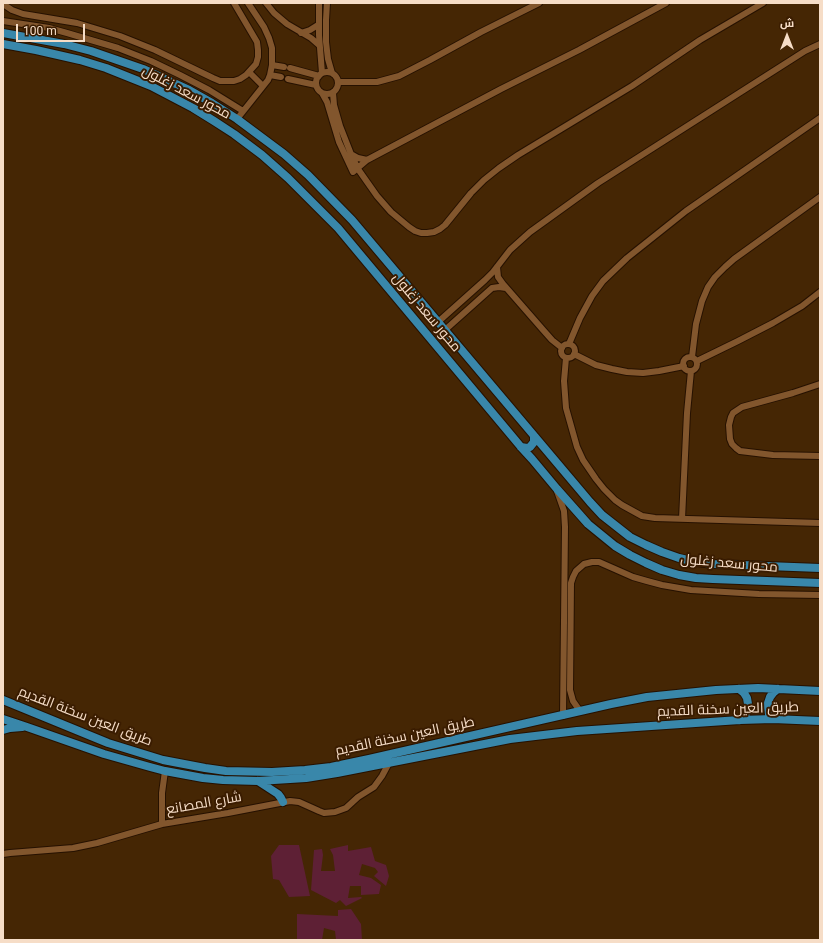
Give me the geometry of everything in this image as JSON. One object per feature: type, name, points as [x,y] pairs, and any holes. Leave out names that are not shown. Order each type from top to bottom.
[{"type":"main road","name":"محور سعد زغلول","points":[[3,33],[64,44],[118,59],[143,69],[189,90],[237,119],[296,164],[322,188],[352,220],[590,502],[602,515],[630,537],[662,552],[696,562],[820,568]]},
{"type":"main road","name":"محور سعد زغلول","points":[[3,44],[80,60],[106,68],[140,82],[199,111],[262,155],[288,178],[338,228],[521,447],[535,454],[557,489],[588,524],[615,546],[646,563],[662,570],[679,574],[707,578],[820,583]]},
{"type":"main road","points":[[521,447],[530,447],[534,442],[534,436]]},
{"type":"main road","points":[[535,454],[543,450],[547,452]]},
{"type":"main road","name":"طريق العين سخنة القديم","points":[[3,700],[108,743],[163,760],[205,768],[264,772],[331,767],[647,697],[702,691],[758,688],[820,691]]},
{"type":"main road","points":[[739,689],[747,698],[748,704],[748,710],[740,720]]},
{"type":"main road","points":[[773,719],[769,714],[768,703],[770,697],[778,689]]},
{"type":"main road","name":"طريق العين سخنة القديم","points":[[3,719],[104,754],[165,771],[223,780],[258,781],[320,776],[510,739],[577,730],[740,720],[773,719],[820,721]]},
{"type":"main road","points":[[3,730],[27,727]]},
{"type":"main road","points":[[258,781],[278,794],[283,802]]},
{"type":"street","points":[[3,4],[12,10],[23,14],[76,23],[120,36],[154,50],[213,78],[234,81],[250,72],[256,64],[258,50],[257,42],[234,3]]},
{"type":"street","points":[[237,119],[263,86],[270,75],[272,65],[272,48],[269,38],[264,27],[248,3]]},
{"type":"street","points":[[266,3],[281,18],[319,45]]},
{"type":"street","points":[[338,82],[377,82],[399,76],[539,3]]},
{"type":"street","points":[[322,93],[327,94],[333,92],[337,88],[338,82],[336,77],[332,74],[326,72],[321,75],[316,81],[316,85],[327,102],[339,142],[353,172],[367,160],[501,89],[574,53],[666,3]]},
{"type":"street","points":[[333,92],[333,101],[336,112],[351,154],[358,168],[377,196],[391,212],[409,228],[421,233],[434,232],[445,225],[471,193],[499,168],[632,86],[700,40],[762,3]]},
{"type":"street","points":[[321,75],[318,26],[319,6],[327,6],[326,42],[332,74]]},
{"type":"street","points":[[3,20],[67,32],[123,50],[180,75],[243,110]]},
{"type":"street","points":[[302,33],[318,26]]},
{"type":"street","points":[[438,322],[485,280],[510,250],[530,232],[598,183],[805,51],[820,44]]},
{"type":"street","points":[[272,65],[284,67]]},
{"type":"street","points":[[290,68],[321,75]]},
{"type":"street","points":[[250,72],[263,86]]},
{"type":"street","points":[[270,75],[316,85]]},
{"type":"street","points":[[566,358],[561,354],[562,348],[569,344],[580,318],[592,296],[603,281],[627,258],[692,206],[820,118]]},
{"type":"street","points":[[351,154],[358,158],[367,160]]},
{"type":"street","points":[[682,519],[687,413],[691,371],[697,366],[694,359],[696,324],[702,301],[715,277],[724,267],[820,197]]},
{"type":"street","points":[[497,267],[498,276],[506,288],[544,332],[562,348]]},
{"type":"street","points":[[485,280],[492,288]]},
{"type":"street","points":[[445,330],[492,288],[506,288]]},
{"type":"street","points":[[684,366],[683,363],[687,357],[694,359],[733,344],[802,306],[820,292]]},
{"type":"street","points":[[569,344],[574,349],[574,354]]},
{"type":"street","points":[[566,358],[574,354]]},
{"type":"street","points":[[574,354],[596,365],[627,372],[643,373],[684,366]]},
{"type":"street","points":[[566,358],[564,381],[566,408],[577,447],[583,460],[596,479],[615,500],[632,511],[648,517],[820,523]]},
{"type":"street","points":[[684,366],[686,369],[691,371]]},
{"type":"street","points":[[820,384],[742,407],[733,413],[729,426],[732,444],[740,451],[772,455],[820,456]]},
{"type":"street","points":[[557,489],[564,511],[565,527],[563,716]]},
{"type":"street","points":[[580,711],[573,701],[570,690],[572,580],[576,571],[584,564],[592,562],[603,563],[633,577],[684,589],[732,593],[820,595]]},
{"type":"street","name":"شارع المصانع","points":[[3,854],[61,849],[96,843],[162,824],[290,801],[324,813],[341,811],[377,784],[388,763]]},
{"type":"street","points":[[162,824],[161,804],[165,771]]},
{"type":"shaded area","points":[[279,845],[299,845],[310,896],[289,897],[279,880],[273,879],[271,856]]},
{"type":"shaded area","points":[[348,845],[348,851],[371,847],[375,861],[386,865],[389,876],[386,886],[374,876],[378,872],[375,868],[362,864],[359,875],[371,878],[381,885],[379,894],[361,895],[361,886],[350,886],[348,898],[362,898],[346,906],[340,900],[336,903],[311,890],[314,850],[322,849],[323,855],[321,871],[335,871],[333,855],[330,849]]},
{"type":"shaded area","points":[[351,909],[361,924],[362,940],[336,940],[335,931],[324,928],[322,940],[297,940],[297,914],[338,916],[338,910]]}]
